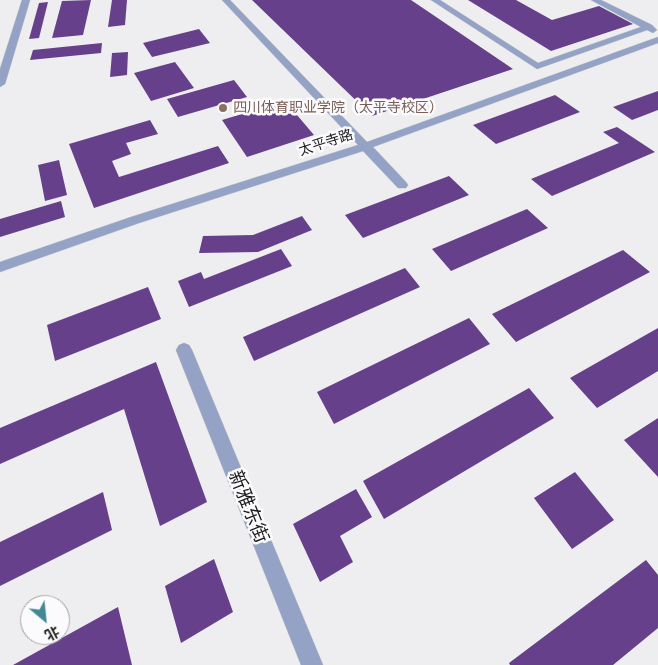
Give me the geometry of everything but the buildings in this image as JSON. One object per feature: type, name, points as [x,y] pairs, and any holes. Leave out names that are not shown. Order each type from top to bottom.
[{"type":"street","points":[[0,84],[26,0]]},
{"type":"street","points":[[226,0],[402,185]]},
{"type":"street","points":[[435,0],[537,66],[649,27]]},
{"type":"street","points":[[594,0],[658,32]]},
{"type":"street","name":"太平寺路","points":[[0,267],[135,220],[366,146],[658,40]]},
{"type":"street","name":"新雅东街","points":[[184,350],[312,665]]},
{"type":"place","name":"四川体育职业学院（太平寺校区）","points":[[223,108]]}]
